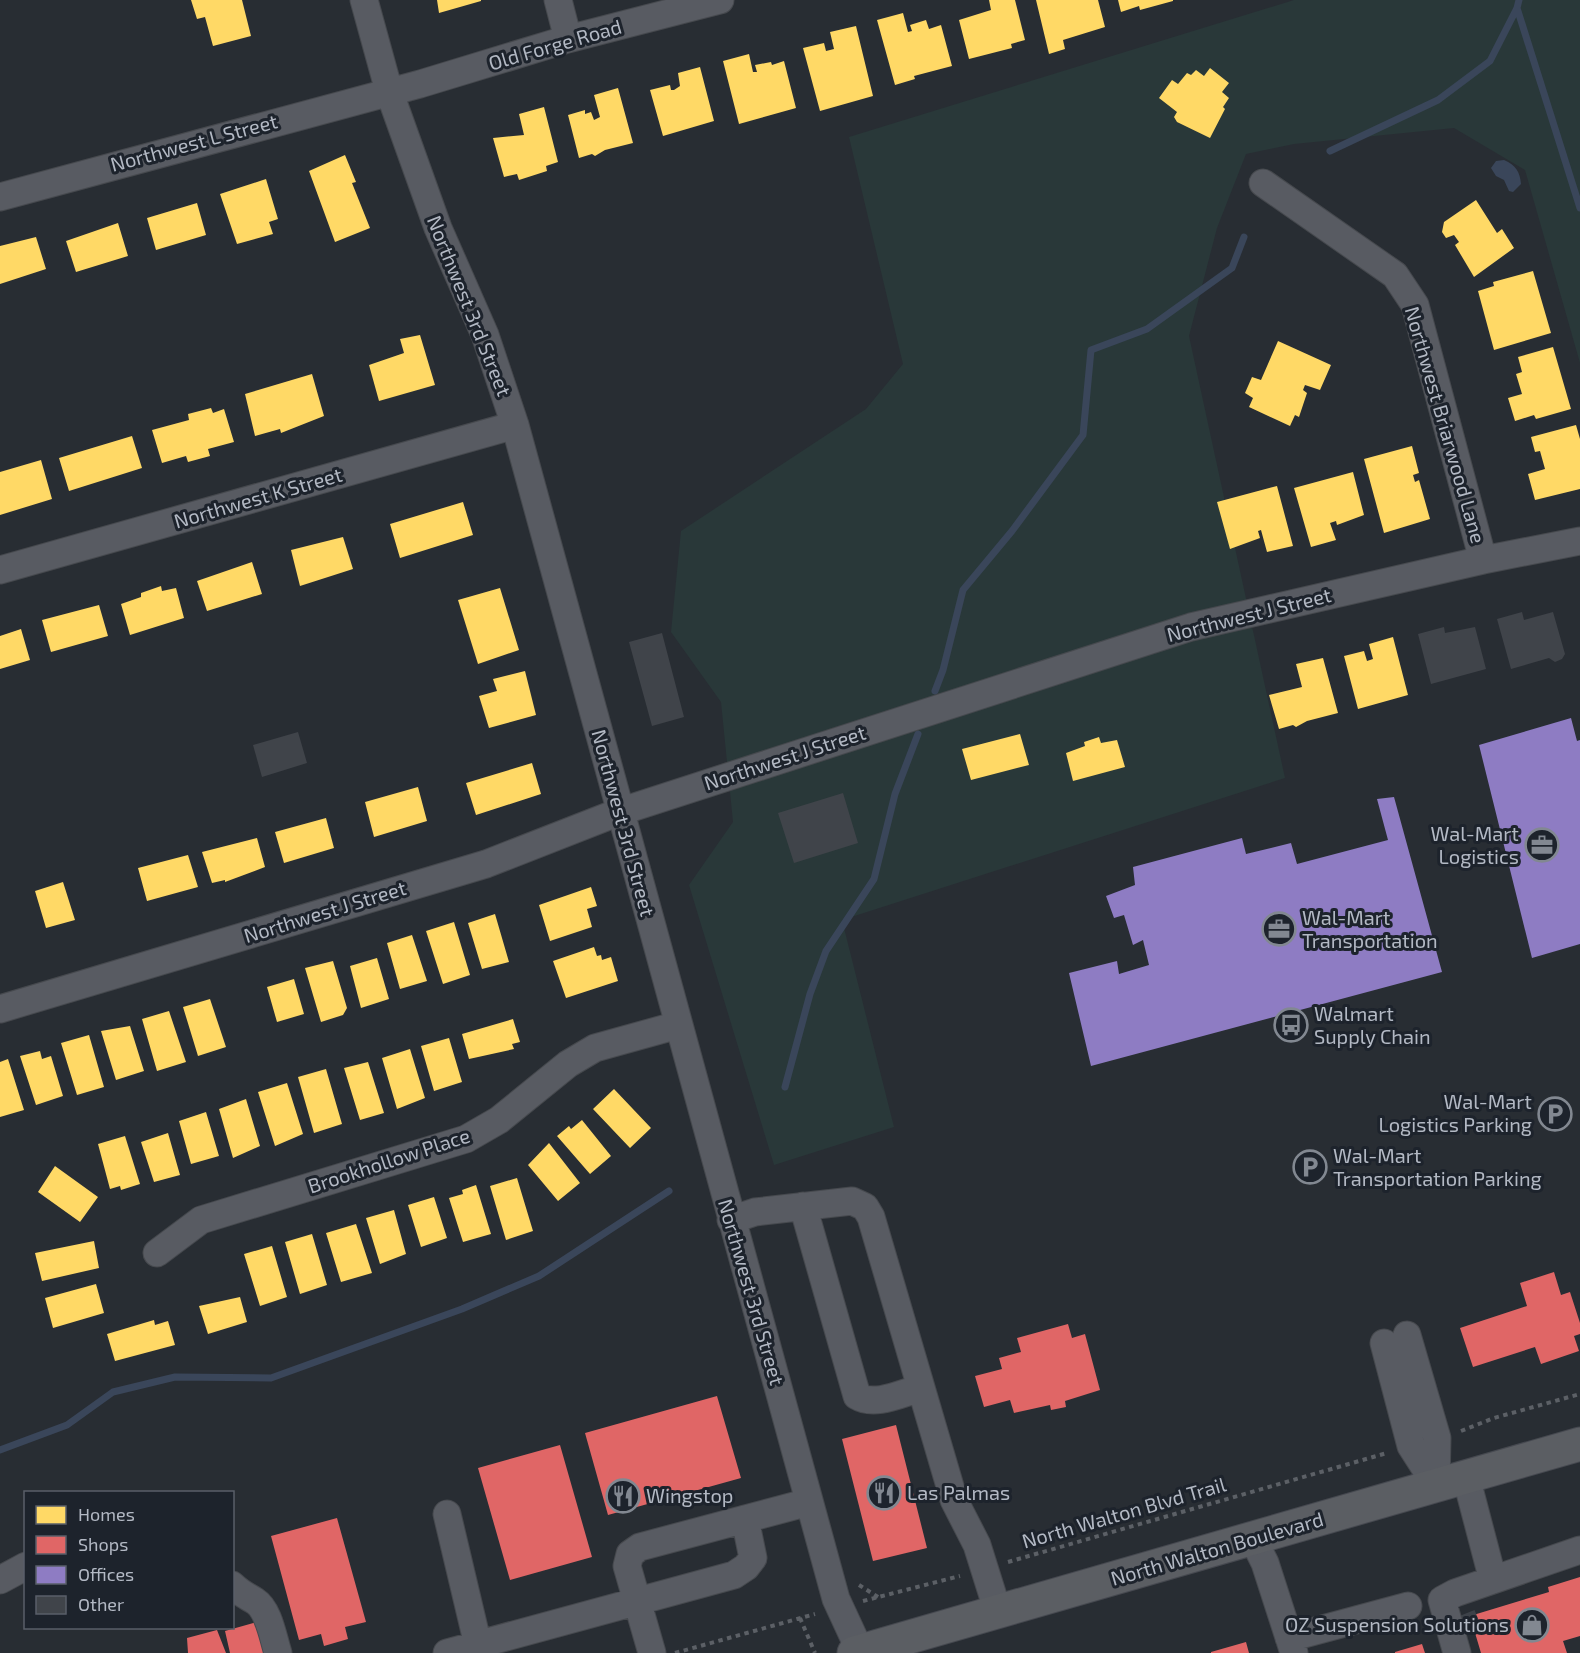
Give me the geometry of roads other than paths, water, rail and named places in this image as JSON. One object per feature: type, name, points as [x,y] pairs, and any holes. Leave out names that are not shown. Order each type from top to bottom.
[{"type":"main road","name":"North Walton Boulevard","points":[[858,1652],[1451,1481],[1579,1447]]},
{"type":"street","name":"Northwest 3rd Street","points":[[364,0],[389,91],[438,228],[485,335],[515,425],[838,1608],[858,1652]]},
{"type":"street","points":[[558,0],[568,39]]},
{"type":"street","name":"Old Forge Road","points":[[389,91],[568,39],[720,0]]},
{"type":"street","name":"Northwest L Street","points":[[0,197],[389,91]]},
{"type":"street","name":"Northwest Briarwood Lane","points":[[1263,183],[1395,276],[1415,305],[1483,561]]},
{"type":"street","name":"Northwest K Street","points":[[0,570],[515,425]]},
{"type":"street","name":"Northwest J Street","points":[[0,1009],[486,864],[619,812],[1191,627],[1580,541]]},
{"type":"street","name":"Brookhollow Place","points":[[157,1253],[201,1220],[466,1139],[499,1120],[568,1064],[595,1048],[678,1024]]},
{"type":"street","points":[[731,1220],[755,1212],[852,1201],[865,1207],[871,1217],[954,1500],[977,1545],[998,1612]]},
{"type":"street","points":[[803,1206],[857,1396],[864,1401],[875,1400],[921,1388]]},
{"type":"street","points":[[1395,1339],[1437,1438],[1451,1481],[1494,1580]]},
{"type":"street","points":[[652,1653],[627,1566],[630,1554],[640,1547],[809,1502]]},
{"type":"street","points":[[447,1514],[460,1650],[734,1575],[746,1567],[753,1558],[745,1519]]},
{"type":"street","points":[[1253,1539],[1265,1563],[1292,1646],[1408,1606]]},
{"type":"street","points":[[1461,1611],[1494,1580],[1580,1550]]},
{"type":"street","points":[[0,1580],[24,1567]]},
{"type":"street","points":[[234,1587],[256,1602],[264,1611],[278,1653]]},
{"type":"street","points":[[1457,1653],[1442,1600],[1461,1611],[1473,1653]]},
{"type":"water","points":[[1504,160],[1517,169],[1520,176],[1521,184],[1513,192],[1509,191],[1504,180],[1496,176],[1491,168],[1496,161]]},
{"type":"waterway","points":[[1519,0],[1517,8],[1580,208]]},
{"type":"waterway","points":[[1330,151],[1438,100],[1490,61],[1517,8]]},
{"type":"waterway","points":[[935,691],[943,670],[963,590],[1012,531],[1083,435],[1091,350],[1147,329],[1232,268],[1244,237]]},
{"type":"waterway","points":[[785,1087],[810,994],[826,951],[874,879],[895,794],[918,734]]},
{"type":"waterway","points":[[0,1450],[67,1425],[113,1392],[175,1377],[271,1378],[462,1309],[539,1276],[669,1191]]},
{"type":"tunnel","points":[[1462,1615],[1466,1625]]},
{"type":"place","name":"Wal-Mart Logistics","points":[[1542,845]]},
{"type":"place","name":"Wal-Mart Transportation","points":[[1279,929]]},
{"type":"place","name":"Walmart Supply Chain","points":[[1291,1025]]},
{"type":"place","name":"Wal-Mart Logistics Parking","points":[[1555,1114]]},
{"type":"place","name":"Wal-Mart Transportation Parking","points":[[1310,1167]]},
{"type":"place","name":"Las Palmas","points":[[884,1493]]},
{"type":"place","name":"Wingstop","points":[[623,1496]]},
{"type":"place","name":"OZ Suspension Solutions","points":[[1532,1625]]}]
